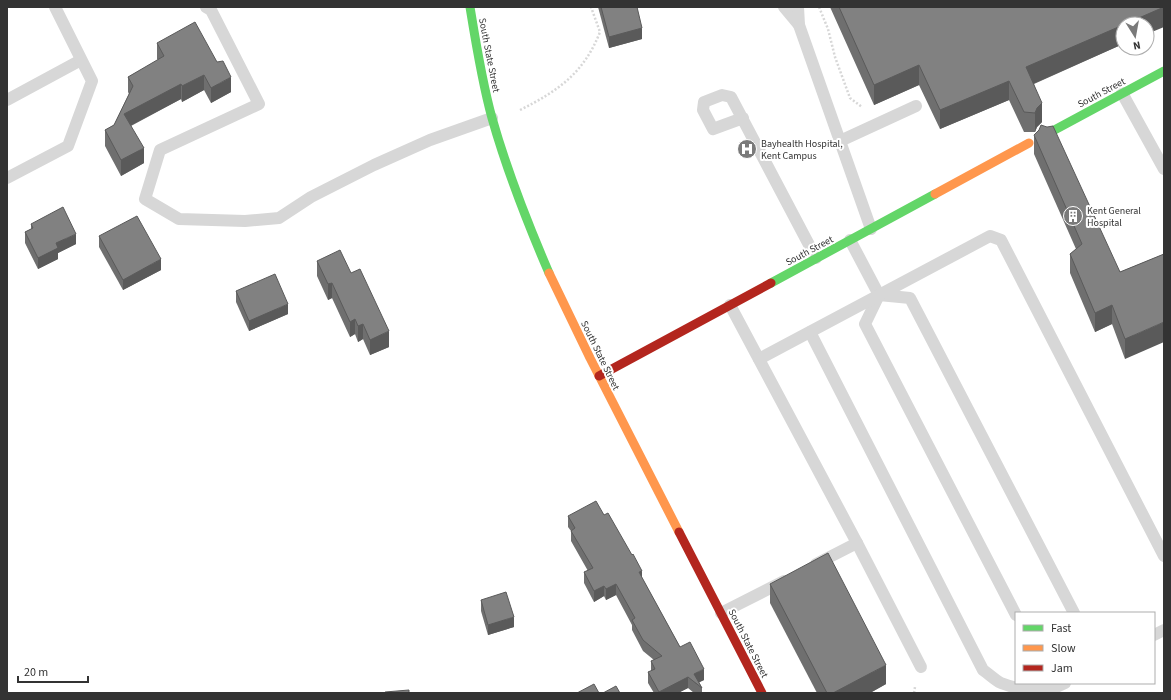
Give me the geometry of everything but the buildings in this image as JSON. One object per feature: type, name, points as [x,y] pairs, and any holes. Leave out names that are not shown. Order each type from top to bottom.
[{"type":"main road","name":"South State Street","points":[[470,7],[481,72],[492,118],[538,249],[599,376],[762,693]]},
{"type":"main road","name":"South Street","points":[[1048,134],[1164,71]]},
{"type":"main road","name":"South Street","points":[[599,376],[1029,143]]},
{"type":"lane","points":[[7,178],[68,146],[92,81],[55,7]]},
{"type":"lane","points":[[206,7],[211,10],[259,104],[160,150],[145,199],[179,219],[245,221],[279,218],[311,197],[374,165],[430,140],[492,118]]},
{"type":"lane","points":[[784,7],[799,25]]},
{"type":"lane","points":[[798,7],[799,25],[870,229]]},
{"type":"lane","points":[[7,100],[81,60]]},
{"type":"lane","points":[[1122,94],[1164,170]]},
{"type":"lane","points":[[840,141],[916,106]]},
{"type":"lane","points":[[743,118],[772,177],[816,258]]},
{"type":"lane","points":[[759,360],[990,236],[1001,240],[1164,556]]},
{"type":"lane","points":[[850,240],[879,295]]},
{"type":"lane","points":[[879,295],[910,298],[1073,612]]},
{"type":"lane","points":[[879,295],[865,324],[1015,613]]},
{"type":"lane","points":[[730,305],[857,543],[921,667]]},
{"type":"lane","points":[[810,332],[983,670],[1001,683],[1032,690],[1057,685]]},
{"type":"lane","points":[[808,568],[857,543]]},
{"type":"lane","points":[[721,613],[794,576]]},
{"type":"lane","points":[[1155,634],[1164,630]]},
{"type":"path","points":[[520,110],[548,96],[576,72],[594,48],[600,32],[592,7]]},
{"type":"path","points":[[818,7],[828,29],[835,57],[850,98],[862,107]]},
{"type":"path","points":[[914,693],[915,687]]},
{"type":"traffic: fast","points":[[470,7],[482,77],[498,138],[518,196],[549,273]]},
{"type":"traffic: fast","points":[[1047,134],[1164,71]]},
{"type":"traffic: fast","points":[[771,283],[935,194]]},
{"type":"traffic: slow","points":[[935,194],[1029,143]]},
{"type":"traffic: slow","points":[[549,273],[590,358],[679,532]]},
{"type":"traffic: jam","points":[[599,376],[771,283]]},
{"type":"traffic: jam","points":[[679,532],[762,693]]},
{"type":"place","name":"Bayhealth Hospital, Kent Campus","points":[[747,149]]},
{"type":"place","name":"Kent General Hospital","points":[[1073,216]]}]
